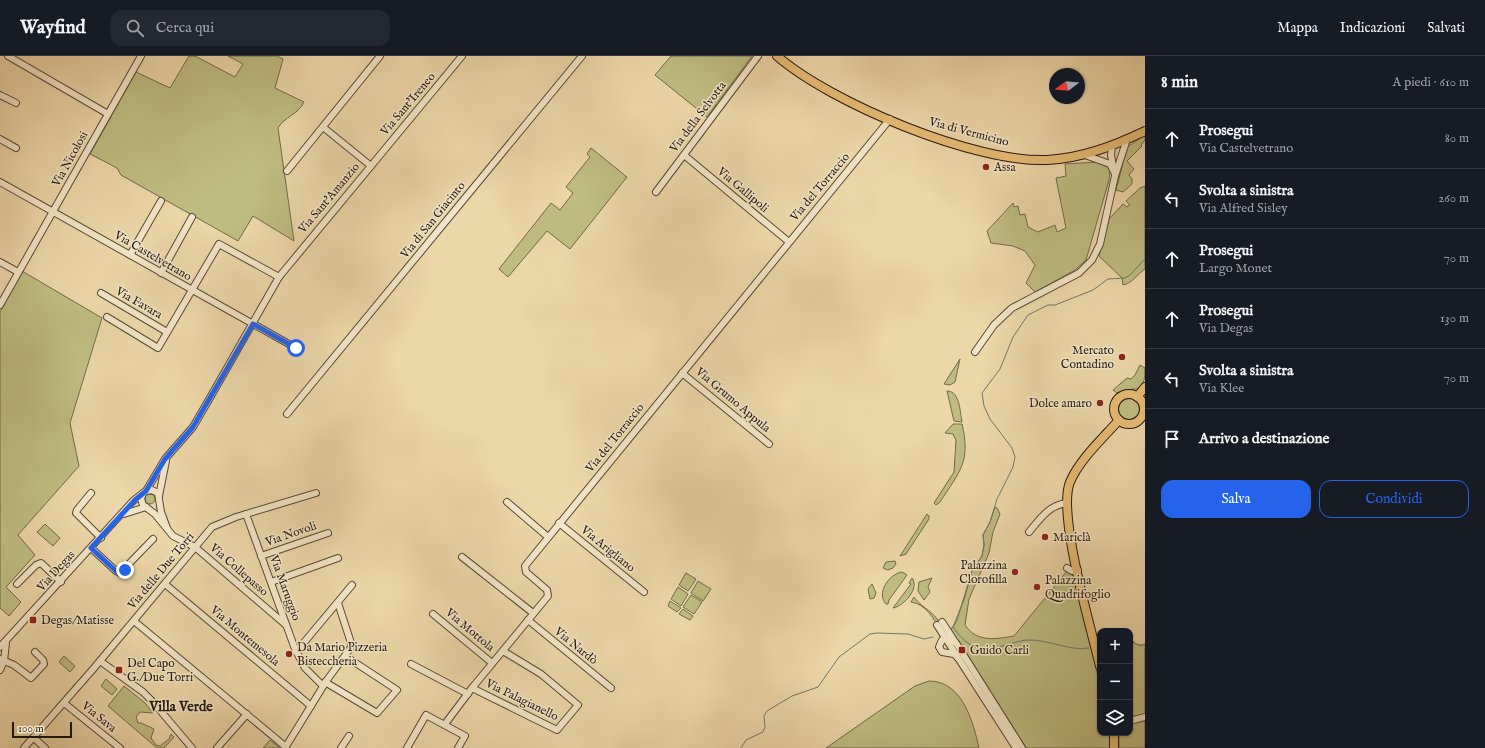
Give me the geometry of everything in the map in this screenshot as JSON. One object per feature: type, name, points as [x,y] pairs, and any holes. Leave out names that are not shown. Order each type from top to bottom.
[{"type":"main road","name":"Via di Vermicino","points":[[782,58],[793,70],[852,104],[943,140],[1005,156],[1047,160],[1085,155],[1112,146],[1145,131]]},
{"type":"main road","points":[[1137,397],[1145,387]]},
{"type":"main road","points":[[1128,394],[1137,397],[1143,405],[1144,412],[1141,418],[1130,424],[1118,420],[1114,409],[1118,399],[1128,394]]},
{"type":"main road","points":[[1100,664],[1078,570],[1066,503],[1068,488],[1073,476],[1118,420]]},
{"type":"main road","points":[[1114,736],[1114,748]]},
{"type":"street","points":[[8,56],[108,114]]},
{"type":"street","name":"Via Nicolosi","points":[[0,305],[141,56]]},
{"type":"street","points":[[287,171],[380,56]]},
{"type":"street","name":"Via Sant'Ireneo","points":[[371,166],[462,56]]},
{"type":"street","name":"Via di San Giacinto","points":[[287,414],[582,56]]},
{"type":"street","name":"Via della Selvotta","points":[[656,192],[758,56]]},
{"type":"street","points":[[0,95],[16,103]]},
{"type":"street","name":"Via del Torraccio","points":[[445,724],[472,688],[528,620],[548,592],[526,572],[525,566],[890,119]]},
{"type":"street","name":"Via Sant'Amanzio","points":[[253,324],[279,277],[371,166],[323,127]]},
{"type":"street","points":[[0,139],[16,148]]},
{"type":"street","points":[[974,351],[991,324],[1015,305],[1076,274],[1089,264],[1100,244],[1115,176],[1127,139]]},
{"type":"street","points":[[1112,146],[1120,159]]},
{"type":"street","points":[[1112,146],[1110,155],[1115,176]]},
{"type":"street","name":"Via Gallipoli","points":[[684,155],[789,242]]},
{"type":"street","points":[[1085,155],[1107,162],[1114,168]]},
{"type":"street","name":"Via Castelvetrano","points":[[0,182],[296,348]]},
{"type":"street","points":[[130,255],[161,201]]},
{"type":"street","points":[[161,273],[192,217]]},
{"type":"street","points":[[108,317],[158,348],[219,244],[279,277]]},
{"type":"street","points":[[0,262],[18,272]]},
{"type":"street","name":"Via Favara","points":[[101,293],[167,332]]},
{"type":"street","name":"Via Degas","points":[[0,648],[144,492],[167,456],[193,427],[253,324]]},
{"type":"street","name":"Via Grumo Appula","points":[[682,373],[769,444]]},
{"type":"street","points":[[147,508],[156,506],[159,498],[167,456]]},
{"type":"street","points":[[167,528],[161,512],[159,498],[155,491],[144,492],[142,501],[147,508],[175,537],[196,547]]},
{"type":"street","points":[[91,493],[76,510],[76,513],[102,538]]},
{"type":"street","name":"Via delle Due Torri","points":[[24,748],[215,525],[316,493]]},
{"type":"street","points":[[507,502],[548,537]]},
{"type":"street","points":[[1029,532],[1048,510],[1056,505],[1066,503]]},
{"type":"street","name":"Via Degas","points":[[123,515],[147,508]]},
{"type":"street","name":"Via Maruggio","points":[[246,514],[296,652],[307,670],[324,684],[377,713],[397,690],[345,656]]},
{"type":"street","name":"Via Arigliano","points":[[559,523],[644,592]]},
{"type":"street","name":"Via Novoli","points":[[262,556],[328,533]]},
{"type":"street","points":[[91,548],[117,572],[120,573],[153,539]]},
{"type":"street","name":"Via Collepasso","points":[[196,547],[286,625]]},
{"type":"street","points":[[462,557],[533,613]]},
{"type":"street","points":[[271,582],[338,558]]},
{"type":"street","points":[[17,584],[36,565],[41,563],[61,582]]},
{"type":"street","points":[[1067,568],[1072,571],[1078,570]]},
{"type":"street","name":"Via Montemesola","points":[[165,584],[311,706]]},
{"type":"street","points":[[296,652],[352,585]]},
{"type":"street","points":[[134,621],[247,714],[285,748],[324,684],[352,646],[338,603]]},
{"type":"street","name":"Via Mottola","points":[[434,614],[492,663]]},
{"type":"street","name":"Via Nardò","points":[[528,620],[611,688]]},
{"type":"street","points":[[1016,748],[946,639],[940,623],[956,643],[1022,748]]},
{"type":"street","points":[[956,643],[946,639],[940,642],[940,650],[944,654],[954,654],[959,659]]},
{"type":"street","points":[[0,670],[4,648],[7,642]]},
{"type":"street","name":"Via Palagianello","points":[[472,688],[556,730],[578,705],[541,674],[503,651]]},
{"type":"street","points":[[2,660],[14,665],[29,678],[32,678],[44,664],[43,659],[35,652]]},
{"type":"street","points":[[100,661],[148,697],[192,748]]},
{"type":"street","points":[[411,664],[468,694]]},
{"type":"street","name":"Via Sava","points":[[64,703],[120,748]]},
{"type":"street","points":[[217,748],[247,714]]},
{"type":"street","points":[[407,748],[426,715],[465,736],[458,748]]},
{"type":"street","points":[[1133,719],[1145,717]]},
{"type":"street","points":[[341,748],[349,736]]},
{"type":"street","points":[[34,738],[45,748]]},
{"type":"shaded area","points":[[189,56],[195,56],[235,77],[243,64],[228,56],[277,56],[283,59],[275,88],[304,102],[299,110],[284,121],[278,128],[294,241],[253,216],[238,241],[121,175],[117,168],[90,154],[136,72],[170,88]]},
{"type":"shaded area","points":[[671,56],[752,56],[707,117],[655,75]]},
{"type":"shaded area","points":[[1145,135],[1145,140],[1141,145],[1142,146],[1127,161],[1134,169],[1129,175],[1132,179],[1132,184],[1123,192],[1116,190],[1127,147]]},
{"type":"shaded area","points":[[591,148],[627,177],[570,249],[547,231],[508,277],[499,269],[551,203],[560,210],[573,193],[566,187],[590,157],[587,154]]},
{"type":"shaded area","points":[[1097,162],[1107,165],[1110,171],[1109,180],[1086,260],[1075,270],[1035,292],[1026,283],[1035,265],[1025,251],[1013,246],[991,243],[987,231],[1013,203],[1014,207],[1018,206],[1020,215],[1025,214],[1028,227],[1038,232],[1055,225],[1057,232],[1066,228],[1056,178],[1066,176],[1065,164]]},
{"type":"shaded area","points":[[1145,186],[1145,269],[1130,282],[1123,285],[1122,278],[1099,256],[1109,219],[1123,204],[1127,207],[1130,205],[1126,201],[1140,188]]},
{"type":"shaded area","points":[[22,271],[102,318],[70,423],[79,466],[18,535],[35,555],[6,587],[21,602],[9,616],[0,608],[0,312]]},
{"type":"shaded area","points":[[960,359],[955,382],[950,385],[944,384]]},
{"type":"shaded area","points":[[1140,365],[1145,368],[1145,377],[1141,387],[1117,393],[1113,390],[1127,378],[1131,379],[1135,375]]},
{"type":"shaded area","points":[[947,391],[955,394],[957,398],[962,422],[954,421]]},
{"type":"shaded area","points":[[1128,397],[1136,401],[1140,409],[1136,417],[1128,421],[1120,417],[1116,409],[1120,401]]},
{"type":"shaded area","points":[[953,424],[962,424],[965,448],[964,457],[958,474],[940,502],[936,505],[934,503],[954,472],[956,440],[953,434],[945,433]]},
{"type":"shaded area","points":[[148,494],[152,494],[154,495],[154,503],[148,504],[145,501],[145,497]]},
{"type":"shaded area","points":[[995,507],[1000,514],[993,532],[989,553],[969,599],[965,625],[975,635],[981,637],[994,639],[1014,636],[1067,571],[1074,577],[1097,673],[1097,736],[1110,736],[1110,748],[1026,748],[950,629],[957,620],[972,571],[982,556],[984,545],[983,535],[990,522]]},
{"type":"shaded area","points":[[927,514],[929,519],[906,554],[900,556]]},
{"type":"shaded area","points":[[45,524],[60,538],[53,546],[37,532]]},
{"type":"shaded area","points":[[895,561],[896,564],[893,568],[888,570],[883,568],[886,562]]},
{"type":"shaded area","points":[[902,572],[907,575],[889,600],[888,604],[886,604],[882,595],[885,585],[893,576]]},
{"type":"shaded area","points":[[686,573],[696,579],[688,591],[679,585]]},
{"type":"shaded area","points":[[912,578],[914,587],[910,596],[902,604],[893,608],[911,584],[909,583]]},
{"type":"shaded area","points":[[932,578],[928,587],[930,592],[924,600],[918,591],[919,582]]},
{"type":"shaded area","points":[[698,581],[711,589],[703,601],[691,593]]},
{"type":"shaded area","points":[[872,584],[876,593],[874,598],[870,599],[868,589]]},
{"type":"shaded area","points":[[678,587],[688,594],[681,606],[671,599]]},
{"type":"shaded area","points":[[691,595],[702,602],[694,614],[683,607]]},
{"type":"shaded area","points":[[914,597],[935,616],[940,625],[941,631],[925,609],[916,603],[911,602]]},
{"type":"shaded area","points":[[670,601],[681,608],[677,612],[668,606]]},
{"type":"shaded area","points":[[683,609],[693,616],[690,620],[679,614]]},
{"type":"shaded area","points":[[1133,641],[1140,645],[1145,644],[1145,714],[1133,716]]},
{"type":"shaded area","points":[[64,656],[75,666],[70,672],[59,662]]},
{"type":"shaded area","points":[[106,679],[117,689],[112,695],[101,686]]},
{"type":"shaded area","points":[[929,681],[940,683],[950,688],[958,695],[969,715],[979,748],[826,748],[915,686]]},
{"type":"shaded area","points":[[124,686],[145,703],[153,713],[140,712],[136,717],[138,723],[154,729],[151,738],[156,745],[160,746],[169,739],[171,734],[174,737],[164,748],[157,748],[108,706]]},
{"type":"shaded area","points":[[1145,720],[1145,748],[1119,748],[1119,736],[1133,736],[1133,723]]},
{"type":"shaded area","points":[[270,740],[280,748],[263,748]]},
{"type":"waterway","points":[[1089,648],[1083,649],[1067,647],[1035,640],[1015,642],[989,649],[982,648],[972,646],[960,636],[953,627],[965,597],[972,571],[982,556],[984,545],[983,535],[990,522],[997,499],[1013,467],[1015,457],[1012,448],[990,419],[984,406],[982,393],[1000,369],[1013,337],[1028,315],[1048,305],[1055,305],[1093,290],[1108,279],[1125,278],[1130,275],[1145,259]]},
{"type":"waterway","points":[[741,748],[746,740],[763,732],[765,727],[764,716],[767,711],[792,696],[818,687],[839,657],[870,634],[908,634],[924,639],[933,637]]},
{"type":"waterway","points":[[1133,642],[1141,646],[1145,644]]},
{"type":"place","name":"Assa","points":[[986,167]]},
{"type":"place","name":"Mercato Contadino","points":[[1122,357]]},
{"type":"place","name":"Dolce amaro","points":[[1100,403]]},
{"type":"place","name":"Mariclà","points":[[1045,537]]},
{"type":"place","name":"Palazzina Clorofilla","points":[[1015,572]]},
{"type":"place","name":"Palazzina Quadrifoglio","points":[[1037,587]]},
{"type":"place","name":"Degas/Matisse","points":[[33,620]]},
{"type":"place","name":"Guido Carli","points":[[962,650]]},
{"type":"place","name":"Da Mario Pizzeria Bisteccheria","points":[[289,654]]},
{"type":"place","name":"Del Capo G./Due Torri","points":[[119,670]]},
{"type":"district","name":"Villa Verde","points":[[181,707]]},
{"type":"route","points":[[125,570],[120,573],[117,572],[91,548],[123,515],[135,500],[146,491],[165,459],[193,427],[253,324],[296,348]]}]
